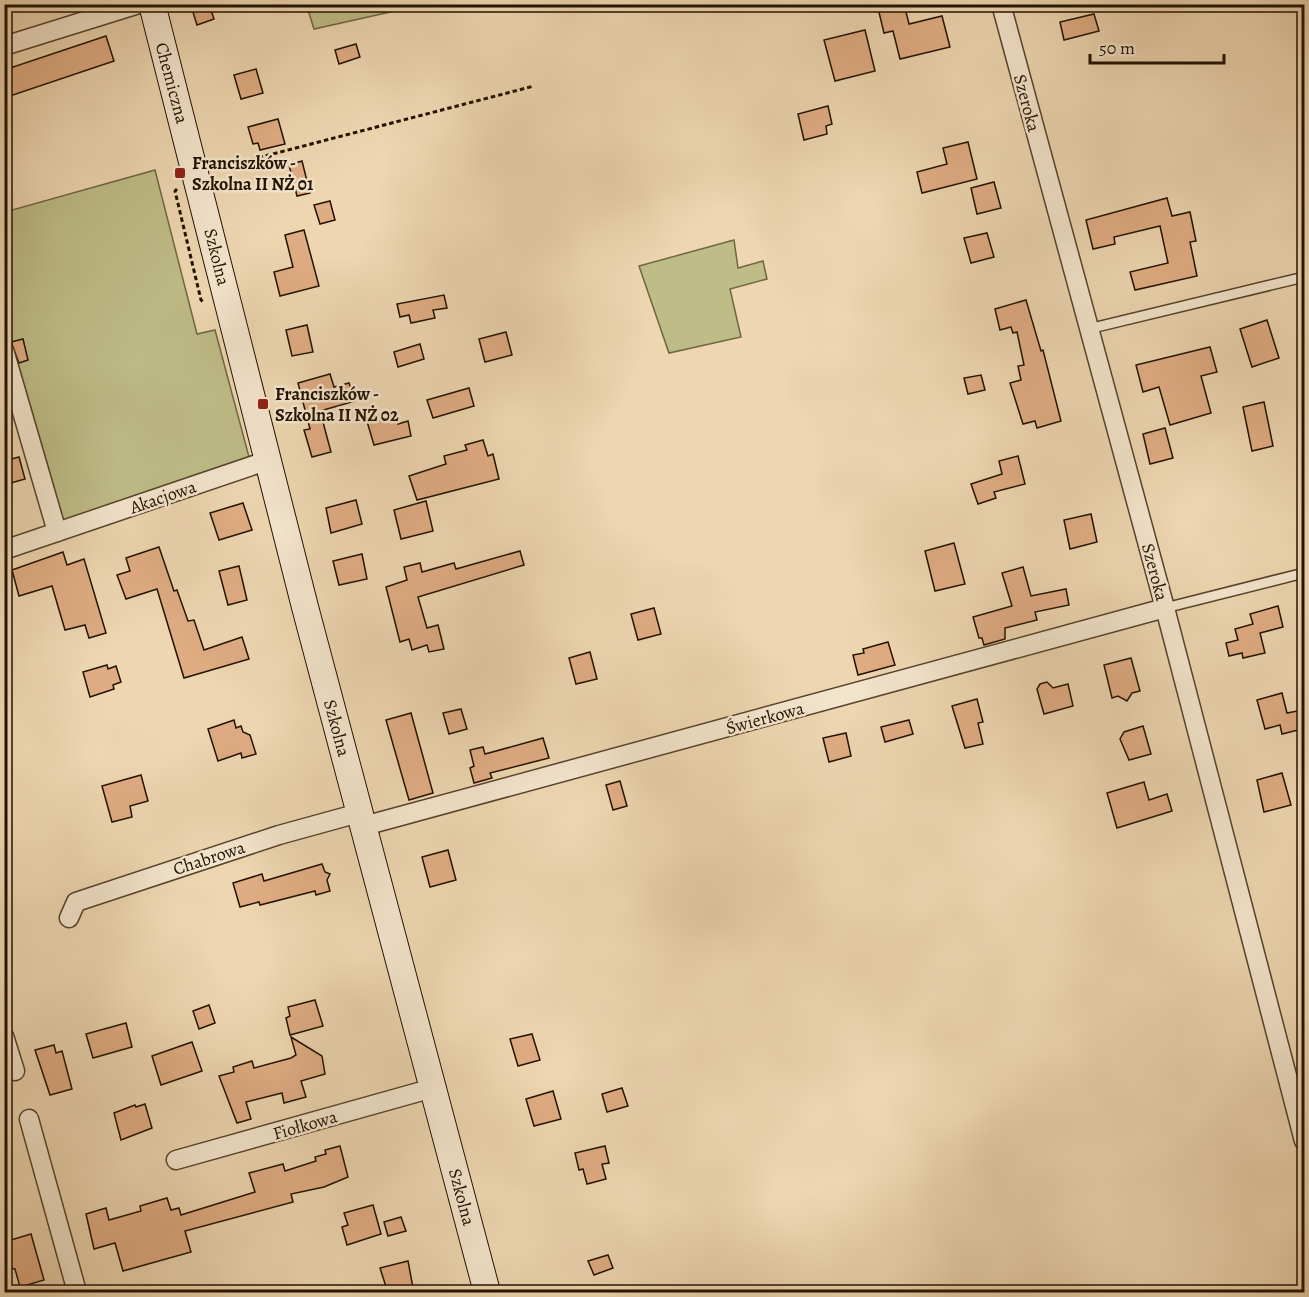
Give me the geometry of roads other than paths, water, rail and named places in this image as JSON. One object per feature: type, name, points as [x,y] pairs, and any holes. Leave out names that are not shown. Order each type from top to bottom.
[{"type":"street","points":[[4,46],[139,4]]},
{"type":"street","name":"Chemiczna","points":[[152,4],[194,168]]},
{"type":"street","name":"Szeroka","points":[[1001,4],[1165,608],[1305,1141]]},
{"type":"street","name":"Szkolna","points":[[194,168],[361,818],[487,1293]]},
{"type":"street","points":[[4,350],[57,532]]},
{"type":"street","name":"Akacjowa","points":[[4,550],[268,460]]},
{"type":"street","name":"Świerkowa","points":[[361,818],[1165,608]]},
{"type":"street","name":"Chabrowa","points":[[69,918],[76,902],[279,835],[348,816],[361,818]]},
{"type":"street","points":[[4,1036],[15,1071]]},
{"type":"street","name":"Fiołkowa","points":[[176,1160],[433,1088]]},
{"type":"street","points":[[29,1119],[77,1293]]},
{"type":"lane","points":[[1088,329],[1305,277]]},
{"type":"lane","points":[[1165,608],[1305,573]]},
{"type":"place","name":"Franciszków - Szkolna II NŻ 01","points":[[180,173]]},
{"type":"place","name":"Franciszków - Szkolna II NŻ 02","points":[[263,404]]}]
